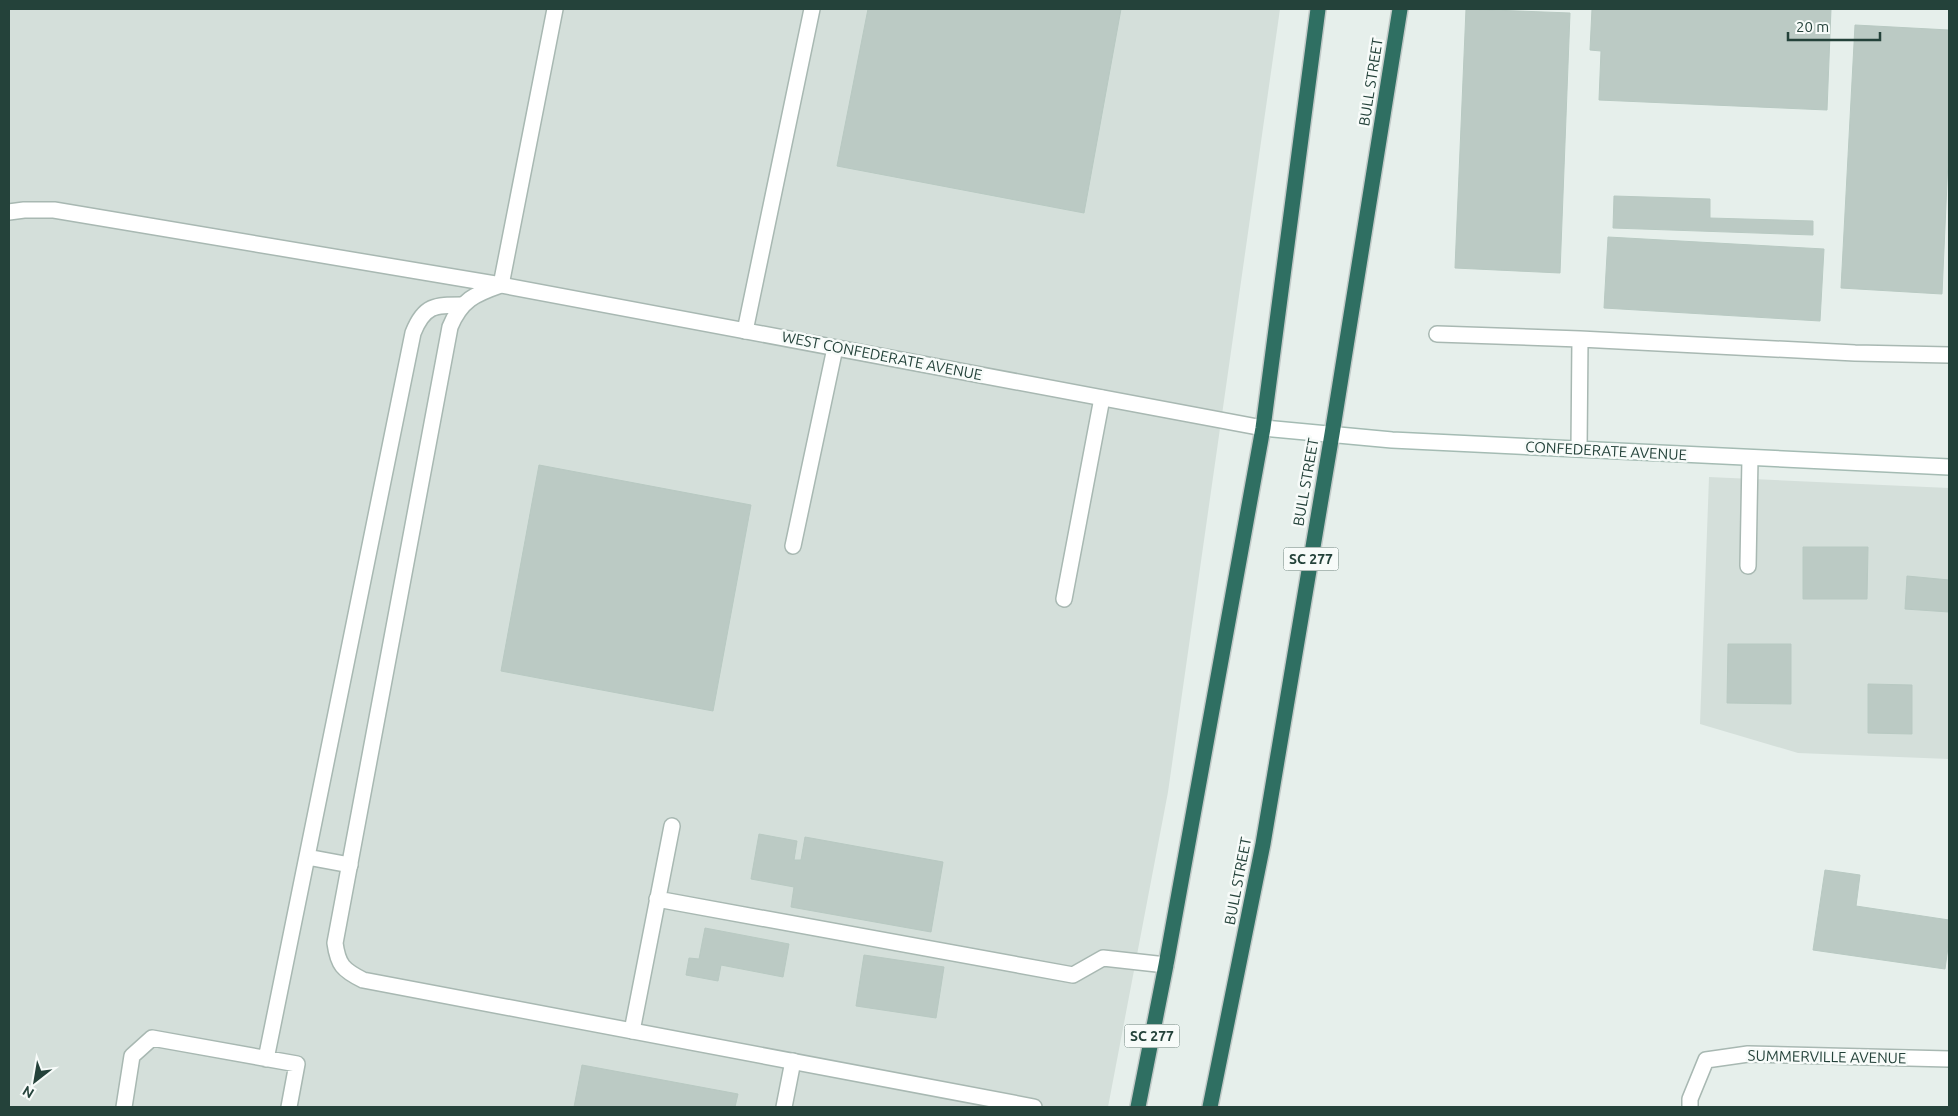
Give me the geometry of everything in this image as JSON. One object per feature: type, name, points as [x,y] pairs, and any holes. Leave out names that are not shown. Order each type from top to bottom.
[{"type":"highway","name":"SC 277","points":[[1138,1107],[1166,965],[1263,428],[1318,9]]},
{"type":"highway","name":"BULL STREET","points":[[1210,1107],[1263,844],[1332,434],[1400,9]]},
{"type":"street","points":[[555,9],[500,285],[472,296],[462,305],[450,327],[335,942],[337,958],[347,972],[363,980],[1034,1107]]},
{"type":"street","points":[[745,331],[812,9]]},
{"type":"street","name":"WEST CONFEDERATE AVENUE","points":[[9,212],[54,210],[500,285],[1263,428]]},
{"type":"street","points":[[266,1059],[413,333],[423,313],[433,307],[462,305]]},
{"type":"street","points":[[1437,334],[1855,353],[1949,355]]},
{"type":"street","points":[[1579,449],[1580,339]]},
{"type":"street","points":[[793,546],[835,348]]},
{"type":"street","points":[[1064,599],[1102,398]]},
{"type":"street","name":"CONFEDERATE AVENUE","points":[[1263,428],[1392,440],[1949,468]]},
{"type":"street","points":[[1748,566],[1750,458]]},
{"type":"street","points":[[632,1031],[672,826]]},
{"type":"street","points":[[307,857],[350,865]]},
{"type":"street","points":[[658,899],[1073,975],[1103,958],[1166,965]]},
{"type":"street","points":[[124,1107],[132,1056],[152,1038],[297,1064],[290,1107]]},
{"type":"street","name":"SUMMERVILLE AVENUE","points":[[1690,1107],[1690,1099],[1706,1060],[1748,1054],[1949,1060]]},
{"type":"street","points":[[784,1107],[793,1061]]},
{"type":"shaded area","points":[[9,9],[1280,9],[1168,792],[1108,1107],[9,1107]]},
{"type":"shaded area","points":[[1709,477],[1949,488],[1949,759],[1798,753],[1700,724]]},
{"type":"building","points":[[868,9],[1121,9],[1084,213],[837,166]]},
{"type":"building","points":[[1466,9],[1570,13],[1560,273],[1455,268]]},
{"type":"building","points":[[1592,9],[1831,9],[1827,110],[1599,100],[1601,51],[1590,50]]},
{"type":"building","points":[[1855,25],[1949,30],[1949,138],[1942,294],[1841,288]]},
{"type":"building","points":[[1614,196],[1710,199],[1710,218],[1813,221],[1813,235],[1613,228]]},
{"type":"building","points":[[1608,237],[1824,249],[1820,321],[1604,308]]},
{"type":"building","points":[[539,465],[751,505],[713,711],[501,671]]},
{"type":"building","points":[[1803,547],[1868,547],[1867,599],[1803,599]]},
{"type":"building","points":[[1907,576],[1949,580],[1949,612],[1905,609]]},
{"type":"building","points":[[1728,644],[1791,644],[1791,704],[1727,703]]},
{"type":"building","points":[[1868,684],[1912,685],[1912,734],[1868,733]]},
{"type":"building","points":[[759,834],[797,841],[794,860],[801,860],[805,837],[943,862],[931,932],[791,907],[794,887],[751,879]]},
{"type":"building","points":[[1825,870],[1860,875],[1856,906],[1949,920],[1949,940],[1945,969],[1813,950]]},
{"type":"building","points":[[705,928],[789,944],[783,977],[721,965],[718,981],[686,975],[689,958],[699,959]]},
{"type":"building","points":[[864,955],[944,967],[936,1018],[856,1006]]},
{"type":"building","points":[[582,1065],[738,1094],[735,1107],[574,1107]]}]
